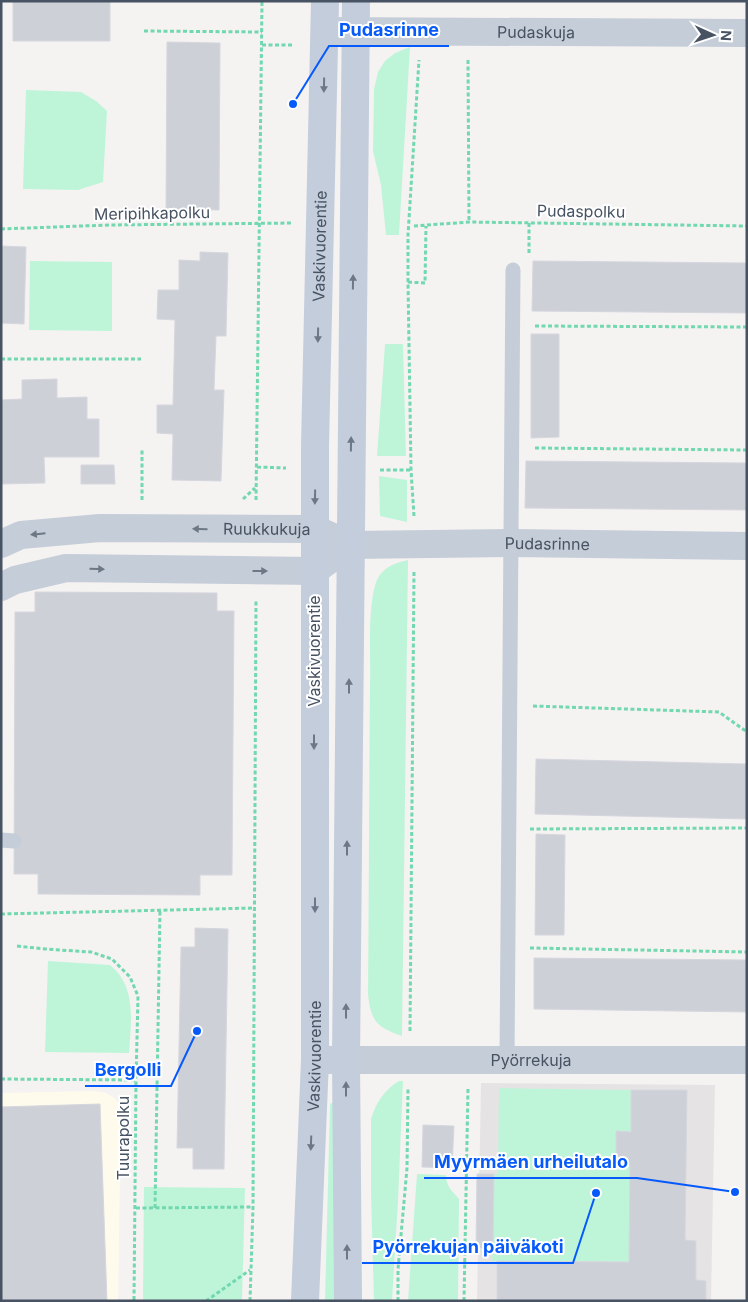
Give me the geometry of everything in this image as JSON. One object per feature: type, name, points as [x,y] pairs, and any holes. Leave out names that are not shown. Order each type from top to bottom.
[{"type":"main road","name":"Vaskivuorentie","points":[[304,1301],[315,1060],[314,571],[325,1]]},
{"type":"main road","name":"Vaskivuorentie","points":[[348,1301],[346,1060],[356,1]]},
{"type":"street","name":"Pudaskuja","points":[[325,30],[747,33]]},
{"type":"street","name":"Ruukkukuja","points":[[1,544],[21,535],[100,528],[315,529],[350,545]]},
{"type":"street","name":"Pudasrinne","points":[[350,545],[511,543],[747,546]]},
{"type":"street","points":[[1,587],[15,580],[66,568],[314,571],[350,545]]},
{"type":"street","name":"Pyörrekuja","points":[[315,1060],[747,1060]]},
{"type":"lane","points":[[507,1060],[513,270]]},
{"type":"path","points":[[256,529],[262,1]]},
{"type":"path","points":[[144,31],[262,32]]},
{"type":"path","points":[[262,45],[294,45]]},
{"type":"path","points":[[398,1301],[398,1269],[407,1168],[408,1077],[410,1060],[414,545],[408,235],[419,59],[428,59]]},
{"type":"path","points":[[468,59],[469,222]]},
{"type":"path","name":"Pudaspolku","points":[[414,226],[469,222],[747,226]]},
{"type":"path","name":"Meripihkapolku","points":[[1,229],[109,225],[296,223]]},
{"type":"path","points":[[529,223],[529,258]]},
{"type":"path","points":[[408,282],[425,283],[426,226]]},
{"type":"path","points":[[513,326],[747,327]]},
{"type":"path","points":[[1,359],[141,359]]},
{"type":"path","points":[[512,448],[747,450]]},
{"type":"path","points":[[142,450],[142,508]]},
{"type":"path","points":[[250,1301],[253,1207],[256,571]]},
{"type":"path","points":[[510,705],[719,712],[747,732]]},
{"type":"path","points":[[509,829],[747,828]]},
{"type":"path","points":[[1,914],[254,908]]},
{"type":"path","points":[[156,1208],[160,909]]},
{"type":"path","points":[[17,946],[92,952],[112,959],[130,977],[138,996],[136,1080]]},
{"type":"path","points":[[508,947],[747,952]]},
{"type":"path","points":[[464,1301],[468,1060]]},
{"type":"path","name":"Tuurapolku","points":[[1,1079],[136,1080],[134,1301]]},
{"type":"path","points":[[136,1208],[253,1207]]},
{"type":"path","points":[[206,1301],[250,1269]]},
{"type":"shaded area","points":[[481,1083],[715,1085],[711,1301],[477,1301]]},
{"type":"shaded area","points":[[93,1091],[106,1093],[116,1099],[121,1109],[118,1301],[1,1301],[1,1093]]},
{"type":"green space","points":[[410,47],[399,235],[386,235],[381,185],[373,151],[374,89],[378,72],[385,61],[395,53]]},
{"type":"green space","points":[[26,90],[81,92],[96,101],[107,111],[103,182],[78,190],[23,189]]},
{"type":"green space","points":[[30,261],[112,262],[112,331],[29,330]]},
{"type":"green space","points":[[385,344],[403,344],[406,456],[377,456]]},
{"type":"green space","points":[[379,476],[407,480],[407,522],[380,516]]},
{"type":"green space","points":[[408,560],[402,1036],[376,1022],[371,1011],[368,994],[370,632],[372,603],[377,580],[390,566]]},
{"type":"green space","points":[[48,961],[110,965],[119,974],[125,984],[130,1006],[129,1053],[45,1052]]},
{"type":"green space","points":[[399,1081],[403,1081],[392,1301],[374,1301],[371,1119],[381,1097]]},
{"type":"green space","points":[[499,1088],[631,1090],[631,1132],[617,1131],[616,1165],[630,1165],[629,1262],[492,1261],[494,1174],[498,1174]]},
{"type":"green space","points":[[335,1102],[340,1301],[325,1301],[330,1105]]},
{"type":"green space","points":[[417,1174],[446,1175],[448,1185],[459,1199],[458,1301],[408,1301]]},
{"type":"green space","points":[[144,1187],[245,1188],[242,1301],[143,1301]]},
{"type":"building","points":[[13,1],[110,1],[110,41],[13,41]]},
{"type":"building","points":[[167,42],[220,43],[219,210],[166,209]]},
{"type":"building","points":[[1,246],[26,247],[24,324],[1,323]]},
{"type":"building","points":[[200,252],[228,253],[226,336],[216,336],[214,390],[224,390],[221,481],[172,480],[173,434],[157,433],[157,405],[173,405],[175,320],[157,319],[158,290],[179,290],[179,260],[200,261]]},
{"type":"building","points":[[533,261],[747,263],[747,313],[532,311]]},
{"type":"building","points":[[531,334],[559,334],[559,437],[531,438]]},
{"type":"building","points":[[57,379],[57,398],[87,397],[87,419],[99,419],[99,457],[44,457],[45,483],[1,484],[1,400],[22,399],[22,380]]},
{"type":"building","points":[[526,461],[747,463],[747,510],[525,508]]},
{"type":"building","points":[[81,465],[114,465],[115,484],[81,484]]},
{"type":"building","points":[[35,592],[217,593],[217,611],[234,611],[232,875],[200,875],[200,895],[38,894],[38,874],[14,874],[15,612],[35,612]]},
{"type":"building","points":[[536,759],[747,764],[747,819],[535,814]]},
{"type":"building","points":[[536,834],[565,835],[564,935],[535,935]]},
{"type":"building","points":[[195,928],[228,929],[224,1169],[193,1169],[193,1148],[177,1148],[181,947],[195,947]]},
{"type":"building","points":[[534,958],[747,960],[747,1012],[534,1009]]},
{"type":"building","points":[[631,1090],[687,1090],[685,1240],[696,1241],[696,1280],[706,1281],[706,1301],[497,1301],[497,1261],[629,1262],[630,1165],[616,1165],[616,1131],[631,1132]]},
{"type":"building","points":[[100,1104],[107,1301],[1,1301],[1,1107]]},
{"type":"building","points":[[423,1125],[454,1126],[452,1168],[422,1167]]},
{"type":"building","points":[[477,1174],[494,1174],[493,1248],[476,1248]]},
{"type":"place","name":"Pudasrinne","points":[[293,104]]},
{"type":"place","name":"Bergolli","points":[[197,1031]]},
{"type":"place","name":"Myyrmäen urheilutalo","points":[[735,1192]]},
{"type":"place","name":"Pyörrekujan päiväkoti","points":[[596,1193]]}]
